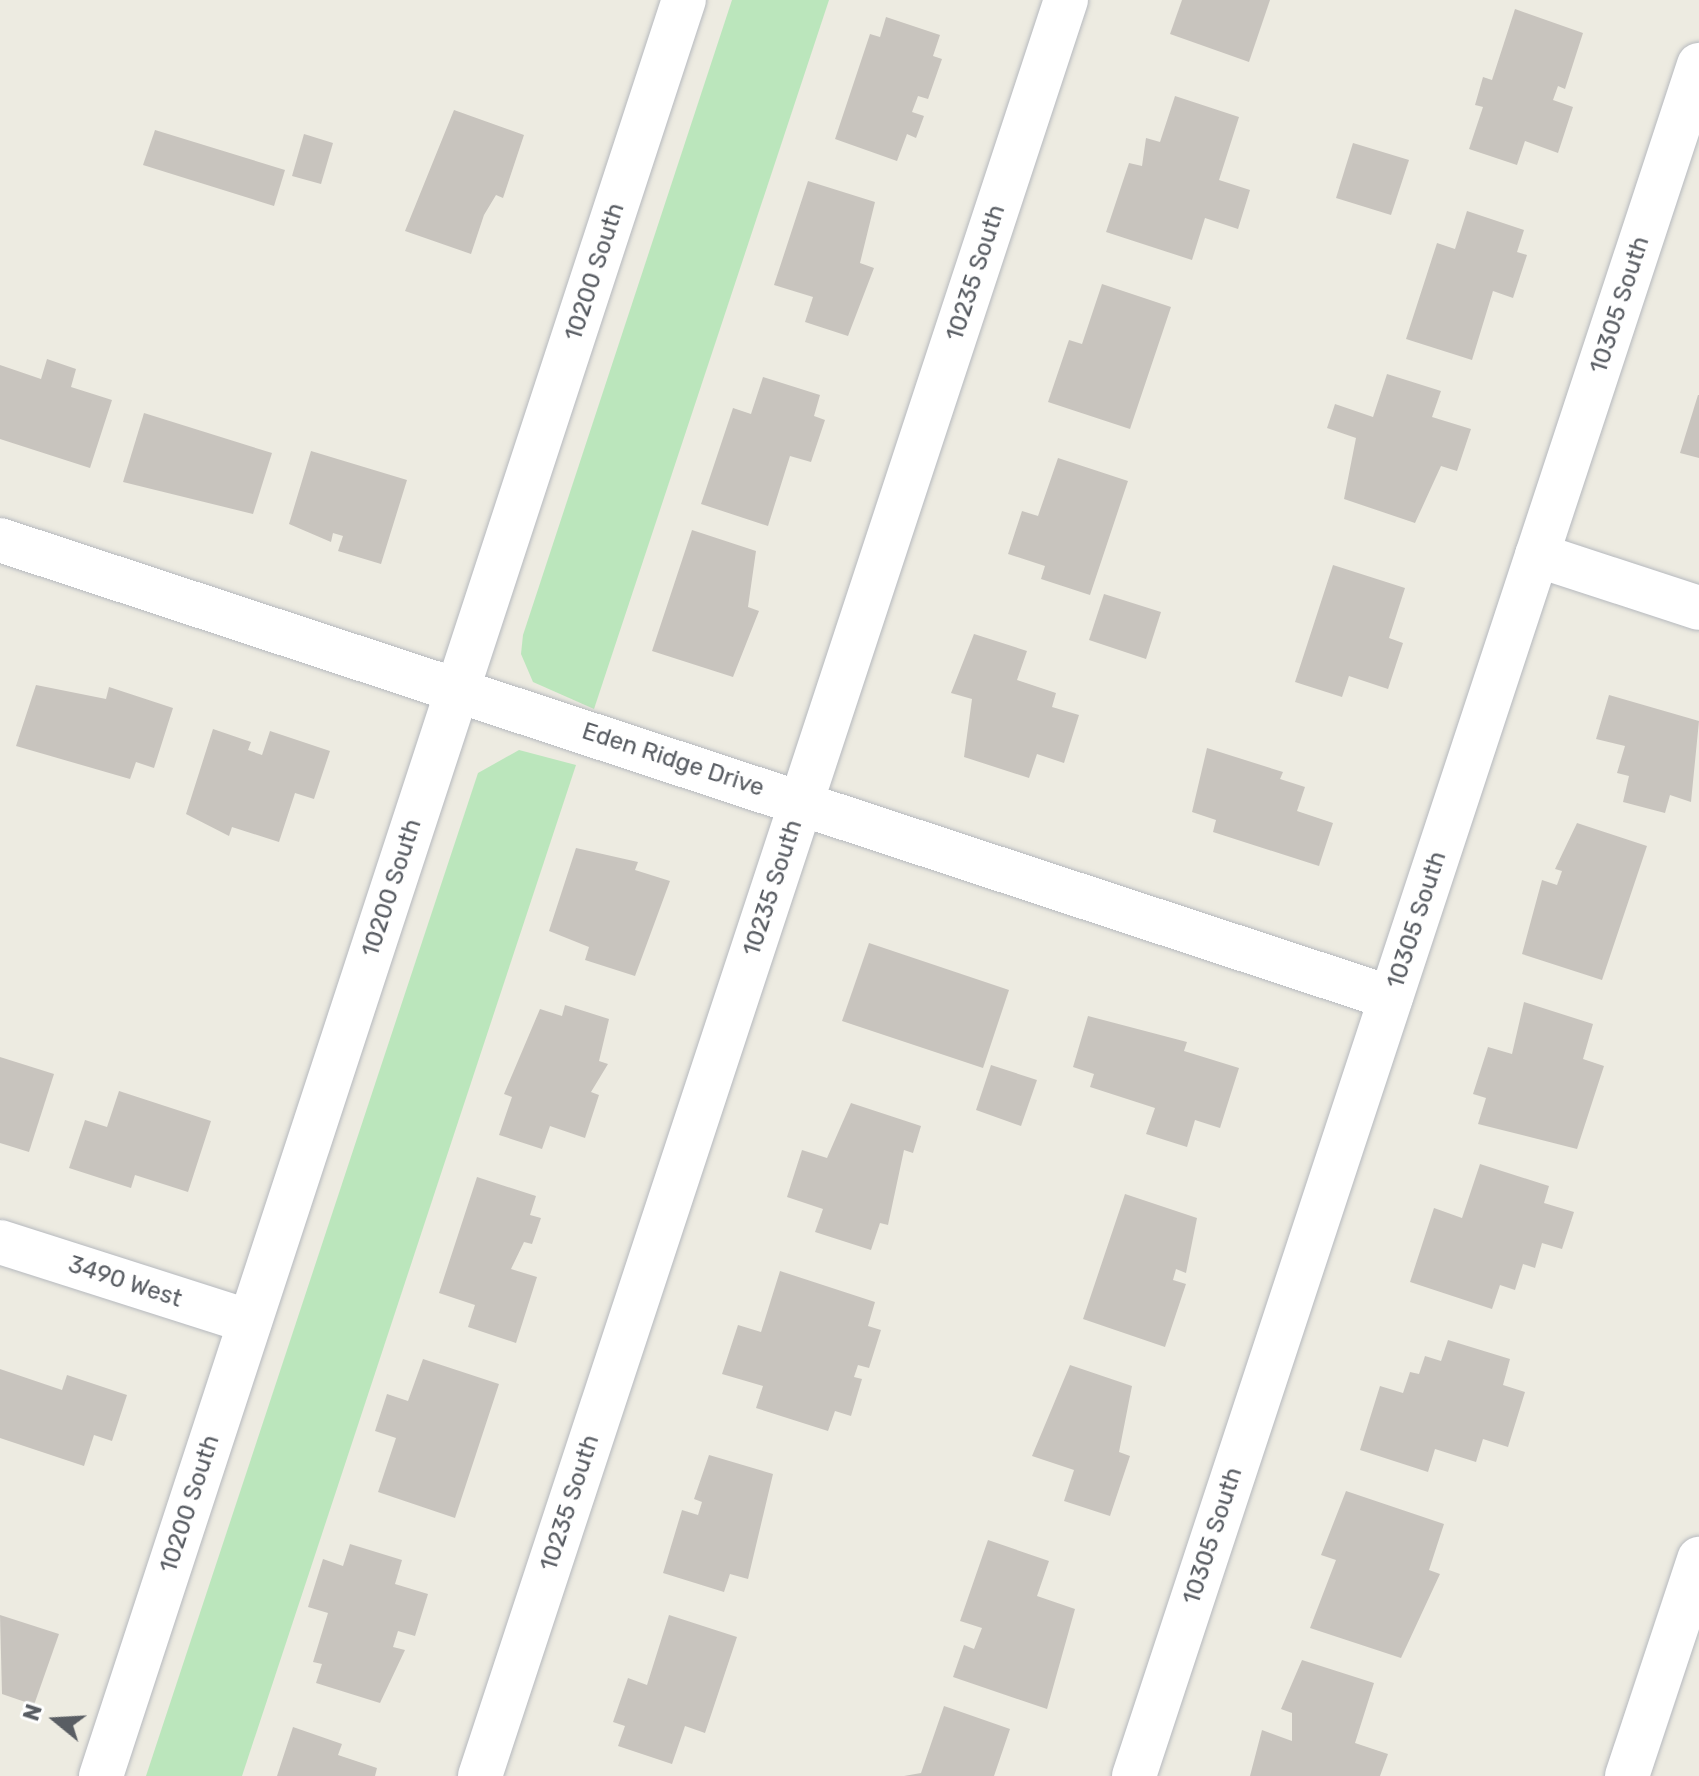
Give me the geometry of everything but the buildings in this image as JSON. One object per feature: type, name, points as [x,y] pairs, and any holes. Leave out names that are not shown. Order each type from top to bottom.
[{"type":"street","name":"10200 South","points":[[101,1776],[684,0]]},
{"type":"street","name":"10235 South","points":[[480,1776],[1066,0]]},
{"type":"street","name":"10305 South","points":[[1134,1776],[1699,65]]},
{"type":"street","name":"Eden Ridge Drive","points":[[0,540],[458,688],[1391,998]]},
{"type":"street","points":[[1537,555],[1699,608]]},
{"type":"street","name":"3490 West","points":[[0,1242],[250,1322]]},
{"type":"street","points":[[1627,1776],[1699,1559]]},
{"type":"green space","points":[[732,0],[829,0],[594,709],[533,682],[521,654],[523,635]]},
{"type":"green space","points":[[519,750],[576,765],[242,1776],[146,1776],[478,773]]}]
